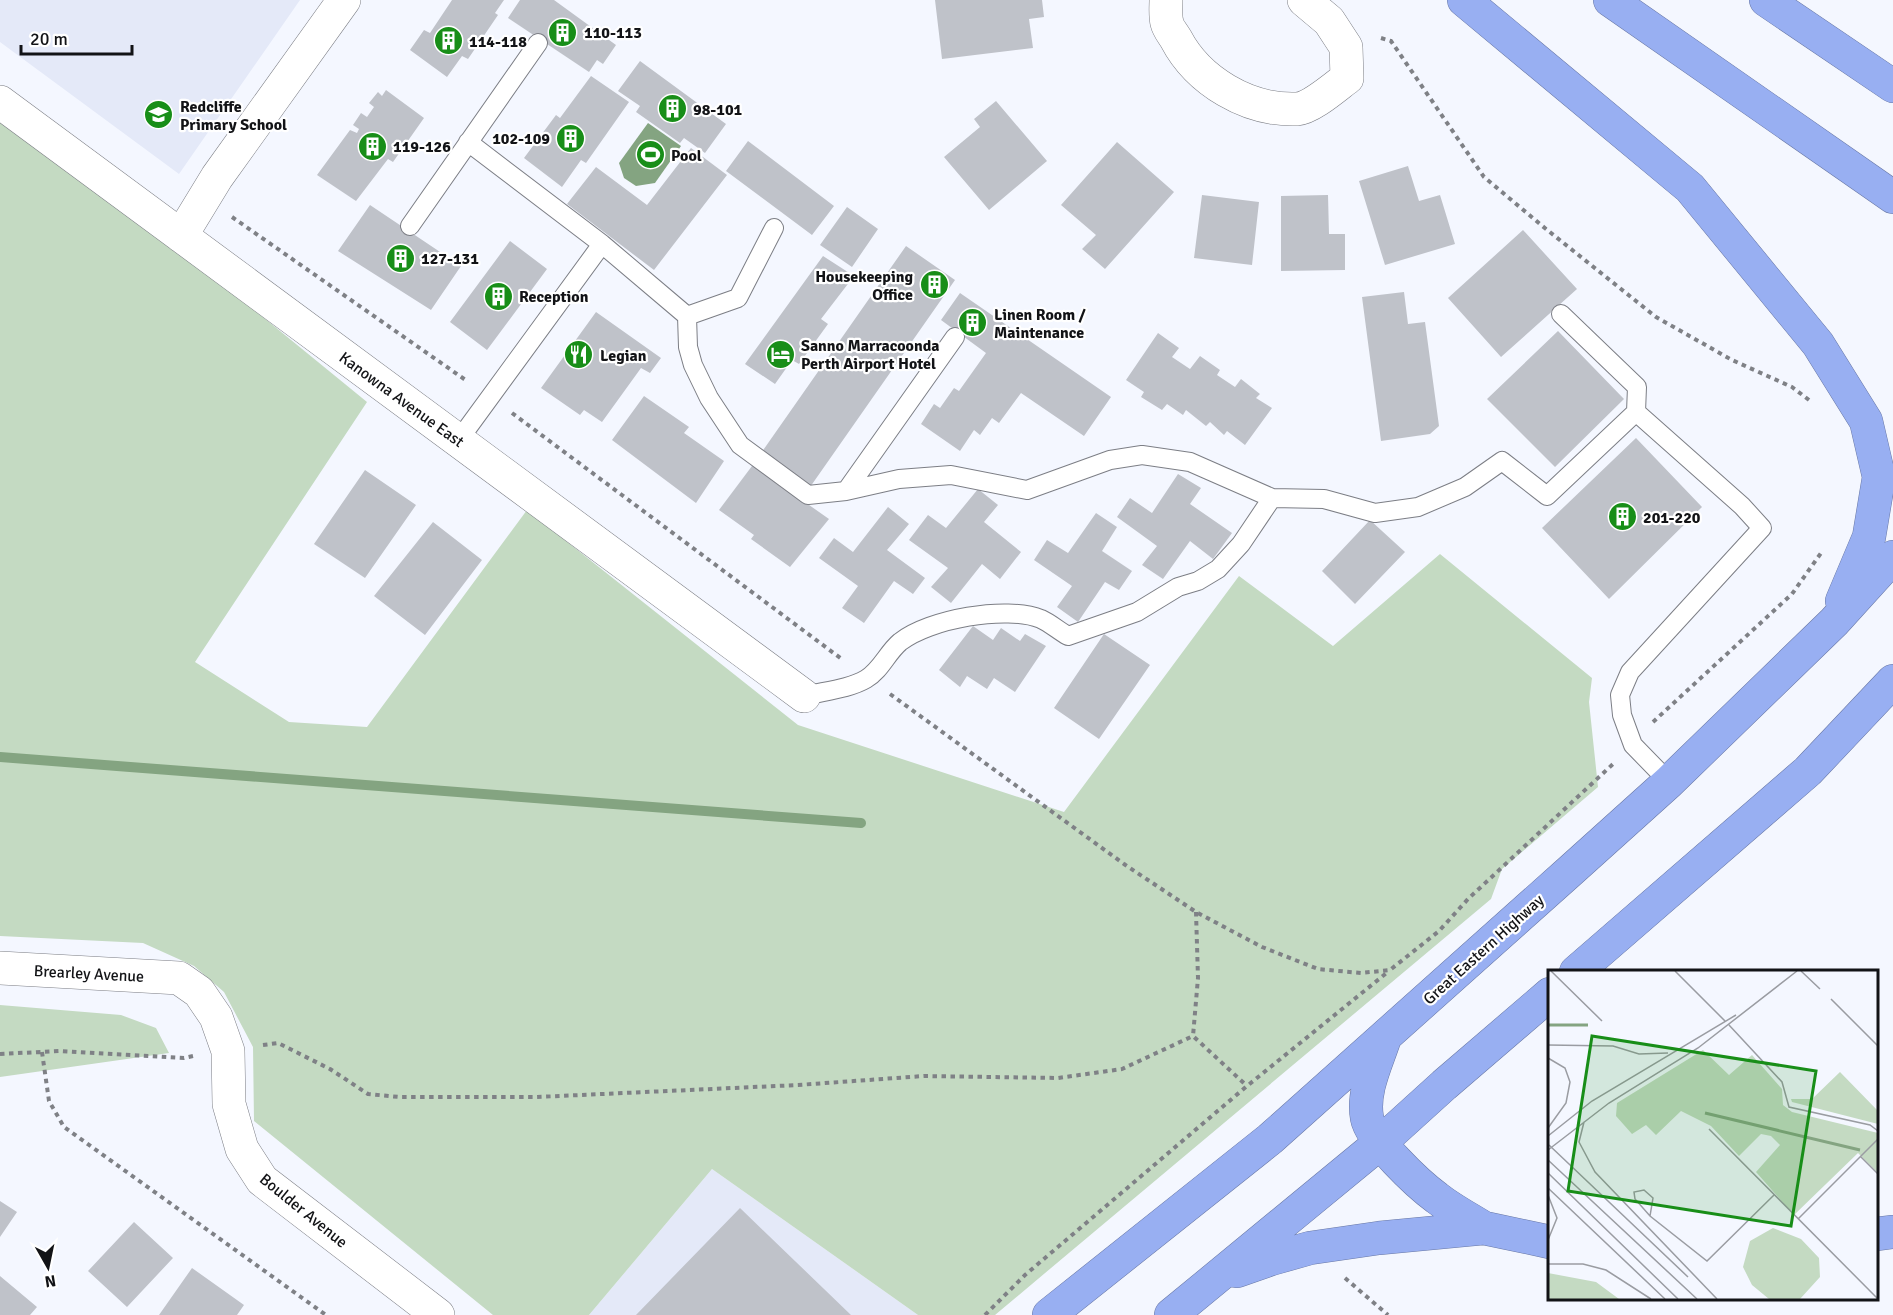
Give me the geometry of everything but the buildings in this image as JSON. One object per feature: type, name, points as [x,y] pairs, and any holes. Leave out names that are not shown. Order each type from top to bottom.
[{"type":"highway","points":[[1464,0],[1690,188],[1818,344],[1866,421],[1879,477],[1869,537],[1834,622]]},
{"type":"highway","points":[[1610,0],[1893,197]]},
{"type":"highway","points":[[1766,0],[1893,86]]},
{"type":"highway","name":"Great Eastern Highway","points":[[1048,1315],[1270,1139],[1669,782],[1834,622],[1893,556]]},
{"type":"highway","points":[[1578,970],[1808,771],[1893,681]]},
{"type":"highway","points":[[1171,1315],[1380,1143],[1548,996]]},
{"type":"highway","points":[[1386,1035],[1372,1077],[1366,1108],[1367,1121],[1380,1143],[1437,1199],[1484,1228]]},
{"type":"highway","points":[[1214,1279],[1310,1248],[1379,1239],[1484,1228],[1548,1242]]},
{"type":"highway","points":[[1878,1234],[1893,1232]]},
{"type":"street","points":[[181,236],[217,177],[344,0]]},
{"type":"street","points":[[1166,0],[1167,23],[1183,52],[1210,80],[1236,96],[1266,106],[1299,109],[1326,94],[1347,78],[1346,47],[1329,21],[1304,0]]},
{"type":"street","name":"Kanowna Avenue East","points":[[0,102],[804,696]]},
{"type":"street","name":"Brearley Avenue","points":[[0,968],[179,978]]},
{"type":"street","name":"Boulder Avenue","points":[[179,978],[199,992],[216,1017],[228,1051],[229,1104],[242,1149],[262,1180],[438,1315]]},
{"type":"lane","points":[[410,226],[538,43]]},
{"type":"lane","points":[[468,142],[602,244],[687,316],[688,347],[693,364],[709,398],[740,445],[808,495],[846,491],[899,479],[951,475],[1027,489],[1110,460],[1142,455],[1190,462],[1272,498],[1324,499],[1375,513],[1418,507],[1465,486],[1502,461],[1547,496],[1636,412],[1637,387],[1561,314]]},
{"type":"lane","points":[[687,316],[738,298],[774,228]]},
{"type":"lane","points":[[458,441],[602,244]]},
{"type":"lane","points":[[846,491],[955,337]]},
{"type":"lane","points":[[1636,412],[1742,506],[1762,528],[1630,672],[1620,695],[1622,715],[1633,745],[1669,782]]},
{"type":"lane","points":[[804,696],[859,682],[867,678],[900,642],[930,626],[966,616],[1012,614],[1040,619],[1068,636],[1137,612],[1178,587],[1198,581],[1218,569],[1241,544],[1272,498]]},
{"type":"path","points":[[205,198],[490,397],[867,678],[1124,864],[1196,912],[1262,947],[1318,969],[1361,973],[1390,970]]},
{"type":"path","points":[[985,1315],[1025,1275],[1247,1086],[1439,931],[1468,899],[1633,745],[1659,715]]},
{"type":"path","points":[[1193,1036],[1198,978],[1196,912]]},
{"type":"path","points":[[0,1054],[42,1052],[184,1058],[278,1043],[330,1069],[368,1094],[399,1097],[537,1097],[798,1085],[924,1076],[1058,1078],[1122,1069],[1193,1036]]},
{"type":"path","points":[[1193,1036],[1247,1086]]},
{"type":"path","points":[[42,1052],[49,1101],[64,1127],[326,1315]]},
{"type":"shaded area","name":"Redcliffe Primary School","points":[[0,0],[300,0],[179,174],[0,42]]},
{"type":"shaded area","points":[[0,102],[367,402],[195,662],[289,722],[367,727],[527,510],[798,725],[1064,812],[1239,576],[1333,646],[1440,554],[1592,678],[1589,702],[1598,787],[1502,869],[1491,899],[995,1315],[918,1315],[712,1169],[589,1315],[493,1315],[254,1121],[253,1047],[224,992],[194,966],[143,943],[0,936]]},
{"type":"shaded area","name":"Pool","points":[[648,123],[681,146],[655,183],[636,186],[624,178],[619,163]]},
{"type":"shaded area","points":[[0,1005],[121,1015],[156,1028],[169,1053],[0,1077]]},
{"type":"shaded area","points":[[712,1169],[918,1315],[589,1315]]},
{"type":"waterway","points":[[0,757],[861,823]]},
{"type":"place","name":"110-113","points":[[563,32]]},
{"type":"place","name":"114-118","points":[[448,41]]},
{"type":"place","name":"98-101","points":[[672,109]]},
{"type":"place","name":"Redcliffe Primary School","points":[[159,115]]},
{"type":"place","name":"102-109","points":[[571,138]]},
{"type":"place","name":"119-126","points":[[372,146]]},
{"type":"place","name":"Pool","points":[[650,155]]},
{"type":"place","name":"127-131","points":[[400,258]]},
{"type":"place","name":"Housekeeping Office","points":[[934,285]]},
{"type":"place","name":"Reception","points":[[498,296]]},
{"type":"place","name":"Linen Room / Maintenance","points":[[973,323]]},
{"type":"place","name":"Sanno Marracoonda Perth Airport Hotel","points":[[780,354]]},
{"type":"place","name":"Legian","points":[[579,355]]},
{"type":"place","name":"201-220","points":[[1622,517]]}]
